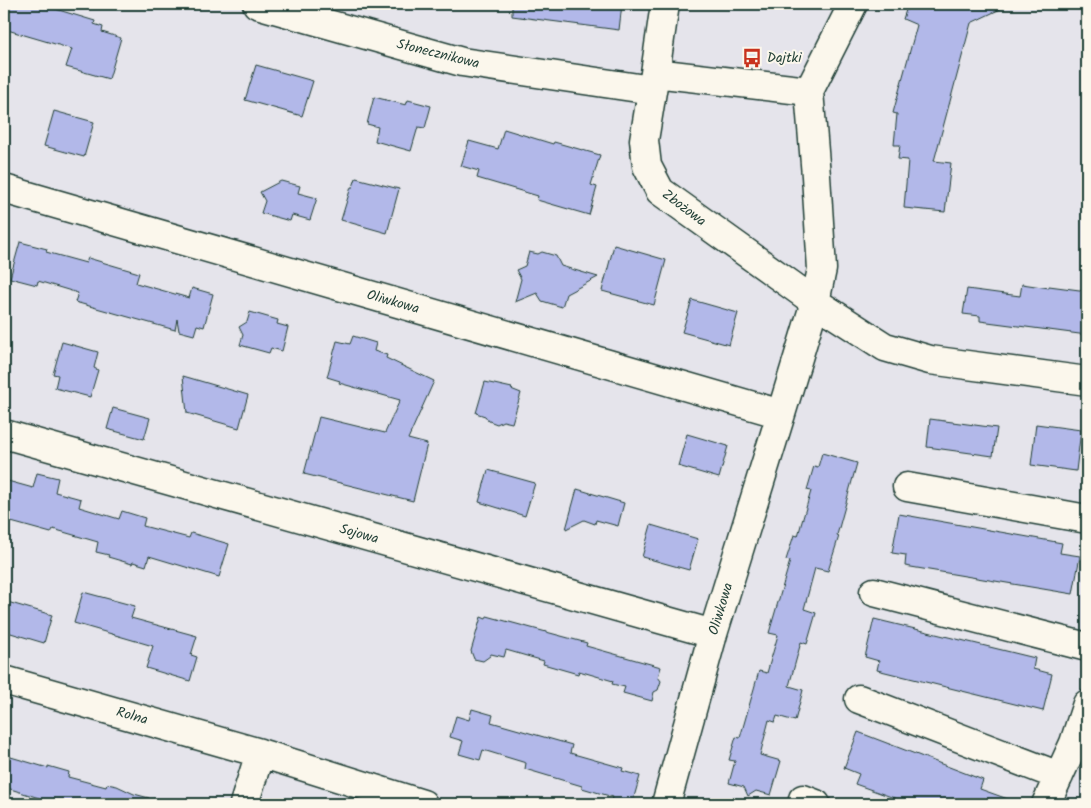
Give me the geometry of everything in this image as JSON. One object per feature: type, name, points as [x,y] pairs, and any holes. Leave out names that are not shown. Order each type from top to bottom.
[{"type":"street","name":"Słonecznikowa","points":[[257,4],[462,62],[654,81],[809,91]]},
{"type":"street","name":"Zbożowa","points":[[665,4],[644,140],[647,166],[660,191],[815,302],[885,346],[930,360],[1087,381]]},
{"type":"street","points":[[815,302],[822,269],[809,91],[853,4]]},
{"type":"street","name":"Oliwkowa","points":[[4,190],[781,414]]},
{"type":"street","name":"Oliwkowa","points":[[666,804],[713,634],[815,302]]},
{"type":"street","name":"Sojowa","points":[[4,434],[713,634]]},
{"type":"street","points":[[907,487],[1087,518]]},
{"type":"street","points":[[874,592],[1087,647]]},
{"type":"street","name":"Rolna","points":[[4,680],[260,753],[423,804]]},
{"type":"street","points":[[858,699],[1059,776]]},
{"type":"street","points":[[1046,804],[1074,743],[1087,704]]},
{"type":"street","points":[[244,804],[260,753]]},
{"type":"building","points":[[4,4],[54,4],[52,8],[95,21],[94,24],[103,27],[102,32],[121,38],[109,79],[66,67],[72,49],[4,29]]},
{"type":"building","points":[[512,4],[622,4],[619,30],[512,16]]},
{"type":"building","points":[[908,4],[1011,4],[971,23],[934,161],[951,163],[945,212],[904,208],[908,160],[898,159],[900,145],[894,145],[897,114],[893,113],[917,25],[903,19]]},
{"type":"building","points":[[256,65],[313,81],[302,116],[245,100]]},
{"type":"building","points":[[374,97],[406,105],[408,100],[431,106],[425,128],[418,127],[411,151],[375,141],[378,127],[367,124]]},
{"type":"building","points":[[54,111],[94,122],[84,157],[44,146]]},
{"type":"building","points":[[504,129],[553,144],[554,142],[600,155],[591,185],[597,187],[589,215],[537,200],[538,196],[477,178],[479,171],[461,166],[469,141],[498,149]]},
{"type":"building","points":[[356,178],[399,189],[387,233],[341,220],[351,187],[353,187]]},
{"type":"building","points":[[281,181],[300,186],[298,193],[317,198],[310,220],[292,215],[290,221],[261,213],[265,201],[260,192]]},
{"type":"building","points":[[20,242],[47,249],[46,252],[86,263],[88,258],[139,273],[136,283],[189,298],[192,288],[213,294],[204,327],[197,325],[194,335],[179,331],[177,319],[175,330],[75,302],[78,293],[38,281],[37,285],[10,278]]},
{"type":"building","points":[[614,245],[666,260],[654,305],[602,291]]},
{"type":"building","points":[[529,252],[538,254],[542,252],[556,256],[561,266],[598,277],[566,294],[562,307],[542,301],[537,293],[515,302],[521,279],[516,270],[525,266]]},
{"type":"building","points":[[1022,284],[1087,291],[1087,335],[980,321],[980,316],[963,314],[967,289],[1020,296]]},
{"type":"building","points":[[692,300],[738,313],[729,345],[682,332]]},
{"type":"building","points":[[250,312],[278,320],[277,324],[288,327],[282,351],[271,348],[269,353],[240,345],[243,335],[239,327],[247,322]]},
{"type":"building","points":[[353,336],[376,343],[374,351],[387,355],[386,358],[434,381],[408,439],[427,444],[413,501],[304,474],[319,417],[385,433],[400,400],[339,383],[340,381],[327,377],[337,341],[350,344]]},
{"type":"building","points":[[62,342],[98,352],[94,368],[98,370],[90,397],[55,388],[58,375],[53,374]]},
{"type":"building","points":[[183,376],[248,395],[239,428],[187,413]]},
{"type":"building","points":[[485,382],[512,388],[521,393],[512,423],[503,421],[497,424],[489,421],[485,416],[476,413]]},
{"type":"building","points":[[113,408],[150,418],[144,439],[107,429]]},
{"type":"building","points":[[930,419],[997,428],[993,456],[927,447]]},
{"type":"building","points":[[1036,424],[1081,430],[1076,471],[1031,465]]},
{"type":"building","points":[[687,434],[728,446],[719,478],[678,466]]},
{"type":"building","points":[[822,453],[857,463],[837,535],[839,536],[828,571],[815,568],[804,609],[816,613],[807,644],[801,642],[789,686],[803,690],[795,721],[777,716],[775,722],[769,720],[760,755],[781,761],[771,795],[756,791],[748,796],[744,787],[729,783],[735,761],[729,760],[736,737],[740,738],[759,671],[767,673],[778,635],[769,633],[790,561],[786,560],[794,535],[798,536],[811,491],[807,490],[814,466],[818,467]]},
{"type":"building","points":[[488,470],[535,483],[525,516],[479,502]]},
{"type":"building","points":[[37,473],[58,478],[55,492],[81,499],[79,507],[119,519],[122,511],[145,518],[143,526],[189,538],[191,533],[229,544],[219,577],[149,556],[146,566],[133,562],[132,564],[96,552],[98,542],[53,529],[51,533],[4,520],[4,480],[33,488]]},
{"type":"building","points":[[577,489],[624,503],[618,526],[596,520],[595,524],[584,520],[566,529]]},
{"type":"building","points":[[899,514],[1062,543],[1060,553],[1080,556],[1073,594],[905,566],[906,555],[892,553]]},
{"type":"building","points":[[651,525],[698,539],[689,570],[642,557]]},
{"type":"building","points":[[83,592],[135,606],[131,618],[197,636],[191,655],[197,657],[190,681],[146,668],[153,646],[74,623]]},
{"type":"building","points":[[4,601],[52,615],[44,643],[4,631]]},
{"type":"building","points":[[487,616],[587,643],[586,646],[661,667],[658,677],[661,681],[658,690],[654,692],[652,701],[623,693],[625,687],[612,684],[613,681],[579,671],[578,674],[543,664],[544,661],[506,650],[504,657],[491,654],[483,661],[474,659],[471,651],[481,617],[486,619]]},
{"type":"building","points":[[874,619],[1035,658],[1033,669],[1052,674],[1043,711],[877,670],[879,661],[865,657]]},
{"type":"building","points":[[472,709],[493,715],[491,722],[572,745],[570,753],[623,768],[622,771],[640,776],[632,804],[611,804],[613,797],[525,769],[526,763],[483,750],[480,760],[459,754],[463,741],[450,737],[456,716],[469,720]]},
{"type":"building","points":[[858,732],[983,780],[980,789],[1016,802],[1016,804],[911,804],[855,784],[859,774],[844,768]]},
{"type":"building","points":[[4,755],[69,772],[68,777],[106,787],[107,784],[117,786],[134,794],[149,798],[149,800],[158,804],[56,804],[39,799],[4,787]]},
{"type":"place","name":"Dajtki","points":[[752,58]]}]
